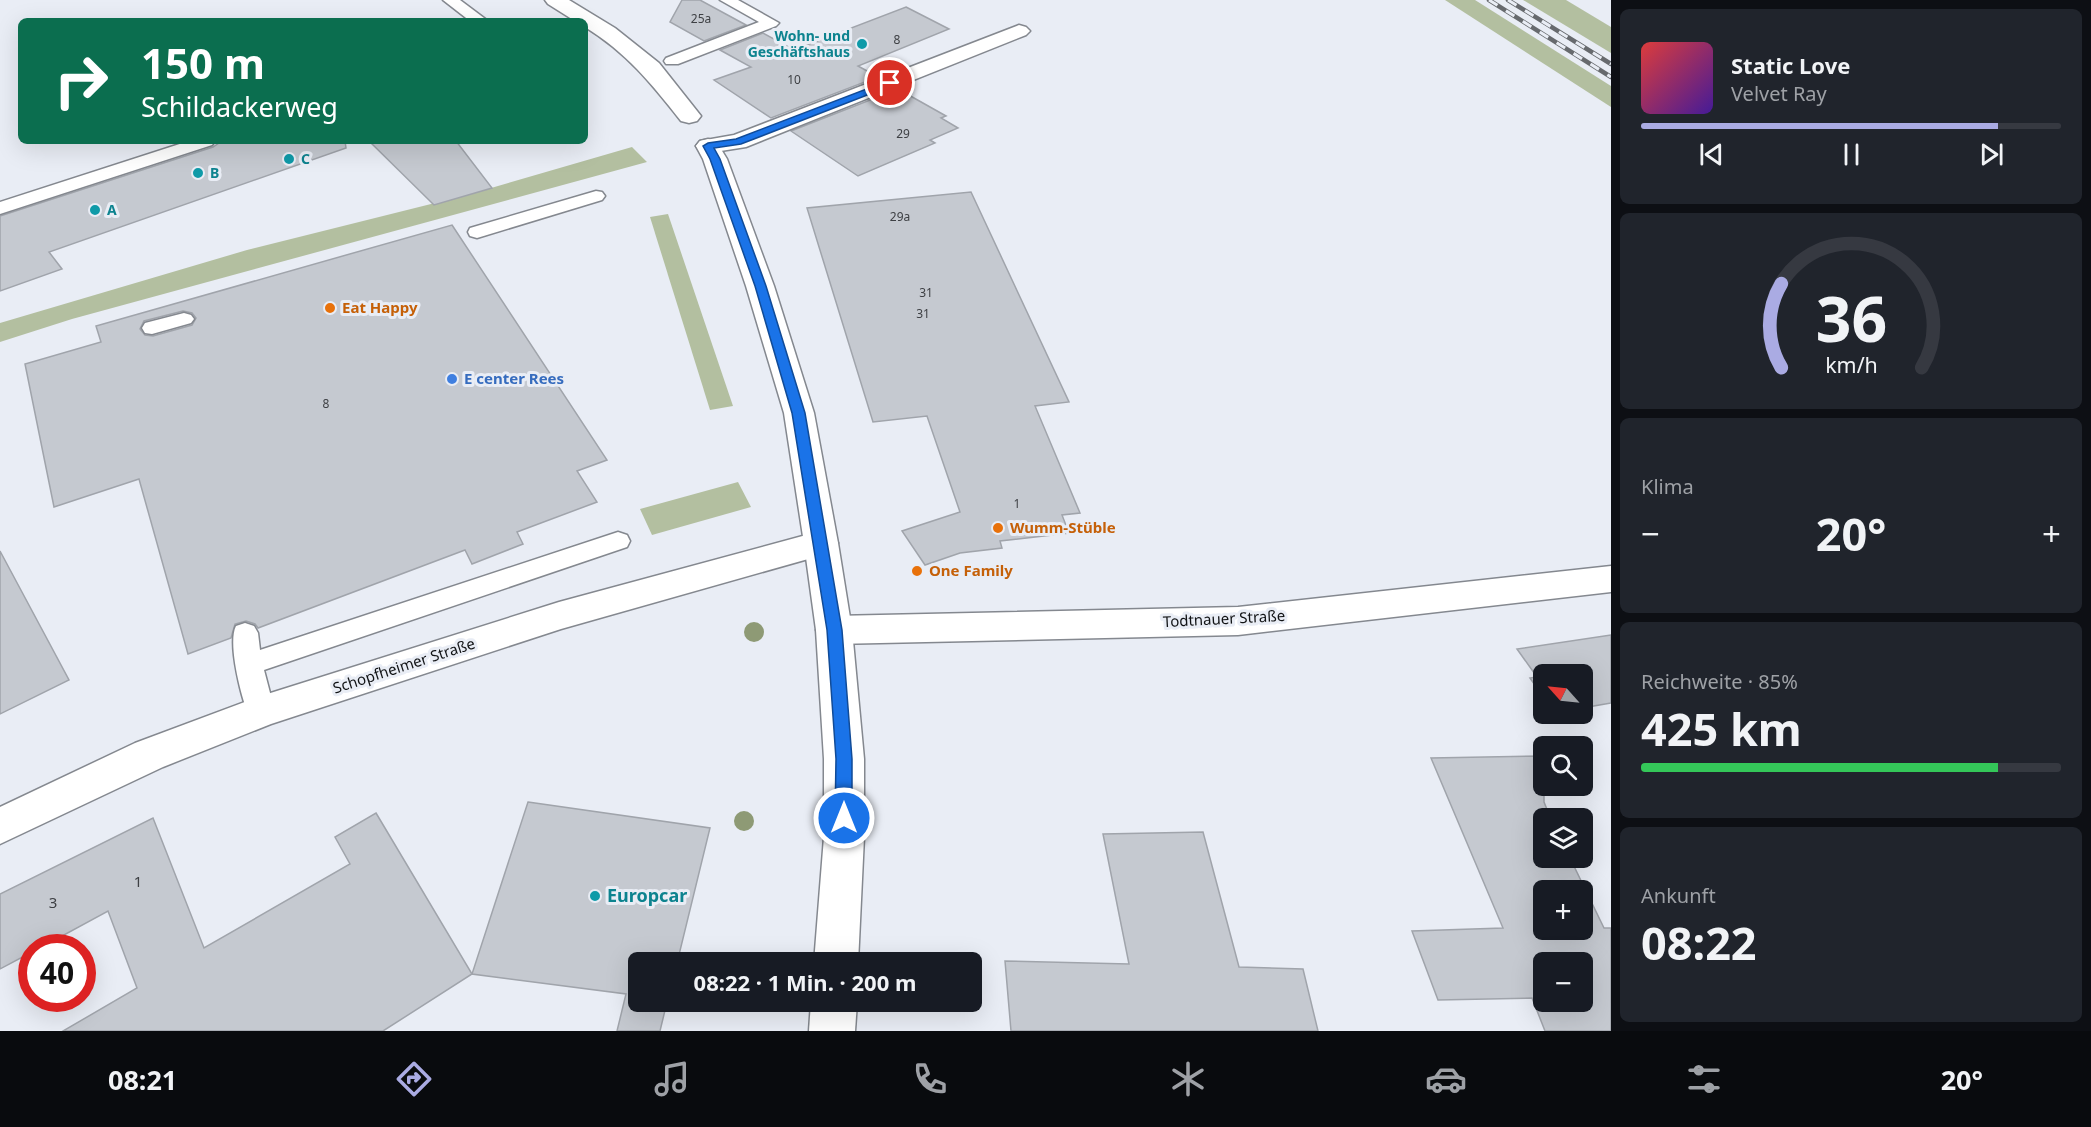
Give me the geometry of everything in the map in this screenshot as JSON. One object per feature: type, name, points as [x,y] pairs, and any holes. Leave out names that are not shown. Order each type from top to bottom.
[{"type":"street","points":[[555,0],[584,18]]},
{"type":"street","points":[[588,21],[608,33],[651,68],[689,116]]},
{"type":"street","points":[[837,952],[844,837],[844,759],[834,630],[821,543],[799,413],[760,286],[715,159],[708,146],[738,142],[1019,31]]},
{"type":"street","name":"Schopfheimer Straße","points":[[0,826],[149,755],[261,712],[559,616],[821,543]]},
{"type":"street","name":"Todtnauer Straße","points":[[834,630],[1238,621],[1611,579]]},
{"type":"street","points":[[832,1031],[833,1012]]},
{"type":"lane","points":[[450,0],[476,18]]},
{"type":"lane","points":[[672,61],[771,24],[727,0]]},
{"type":"lane","points":[[0,208],[197,144]]},
{"type":"lane","points":[[477,232],[596,196]]},
{"type":"lane","points":[[152,328],[184,319]]},
{"type":"lane","points":[[249,664],[618,541]]},
{"type":"lane","points":[[245,633],[249,664],[261,712]]},
{"type":"green space","points":[[1445,0],[1475,0],[1611,86],[1611,107]]},
{"type":"green space","points":[[1523,0],[1566,0],[1611,27],[1611,53]]},
{"type":"green space","points":[[632,147],[647,162],[72,319],[0,342],[0,323],[247,250],[467,195]]},
{"type":"green space","points":[[668,214],[733,406],[710,410],[650,217]]},
{"type":"green space","points":[[738,482],[751,507],[652,535],[640,509]]},
{"type":"building","points":[[682,0],[700,0],[746,25],[704,41],[670,22]]},
{"type":"building","name":"Wohn- und Geschäftshaus","points":[[906,7],[949,29],[858,66],[878,77],[771,118],[714,80],[751,67],[720,50],[763,33],[794,50]]},
{"type":"building","points":[[898,89],[946,116],[941,118],[958,128],[930,140],[935,143],[858,176],[791,131]]},
{"type":"building","points":[[218,144],[345,144],[346,148],[49,252],[62,269],[0,291],[0,216]]},
{"type":"building","points":[[372,144],[458,144],[492,188],[434,205]]},
{"type":"building","points":[[971,192],[1069,402],[1035,406],[1080,513],[1062,515],[1069,533],[1000,541],[1002,548],[960,553],[925,565],[902,531],[960,512],[927,416],[873,422],[807,208]]},
{"type":"building","points":[[452,225],[607,460],[577,471],[597,502],[517,532],[523,544],[472,564],[465,550],[258,628],[255,624],[246,621],[235,624],[231,638],[188,654],[139,479],[54,507],[25,364],[101,342],[96,326]],"holes":[[[183,311],[192,313],[196,318],[192,325],[153,336],[145,335],[140,329],[144,321]]]},
{"type":"building","points":[[0,551],[69,680],[0,714]]},
{"type":"building","points":[[1611,635],[1611,703],[1593,706],[1593,664],[1533,664],[1533,671],[1517,649]]},
{"type":"building","points":[[1533,756],[1533,796],[1544,796],[1546,808],[1533,808],[1533,868],[1575,868],[1581,880],[1533,880],[1533,940],[1593,940],[1593,905],[1604,928],[1611,928],[1611,1031],[1545,1031],[1538,1012],[1593,1012],[1593,952],[1533,952],[1533,1001],[1532,998],[1438,1000],[1412,931],[1503,928],[1431,758]]},
{"type":"building","name":"Europcar","points":[[528,802],[710,828],[680,952],[628,952],[628,1012],[665,1012],[660,1031],[617,1031],[626,994],[472,974]]},
{"type":"building","points":[[376,813],[472,974],[383,1031],[63,1031],[137,988],[108,911],[66,934],[18,934],[18,959],[0,969],[0,894],[153,818],[204,948],[350,864],[335,837]]},
{"type":"building","points":[[1203,832],[1239,967],[1303,969],[1318,1031],[1011,1031],[1005,961],[1129,964],[1103,834]]},
{"type":"railway","points":[[1489,0],[1611,77]]},
{"type":"railway","points":[[1508,0],[1611,64]]},
{"type":"place","name":"Wohn- und Geschäftshaus","points":[[862,44]]},
{"type":"place","name":"C","points":[[289,159]]},
{"type":"place","name":"B","points":[[198,173]]},
{"type":"place","name":"A","points":[[95,210]]},
{"type":"place","name":"Eat Happy","points":[[330,308]]},
{"type":"place","name":"E center Rees","points":[[452,379]]},
{"type":"place","name":"Wumm-Stüble","points":[[998,528]]},
{"type":"place","name":"One Family","points":[[917,571]]},
{"type":"place","name":"Europcar","points":[[595,896]]},
{"type":"route","points":[[844,818],[844,759],[834,630],[799,413],[760,286],[715,159],[708,146],[738,142],[890,83]]}]
